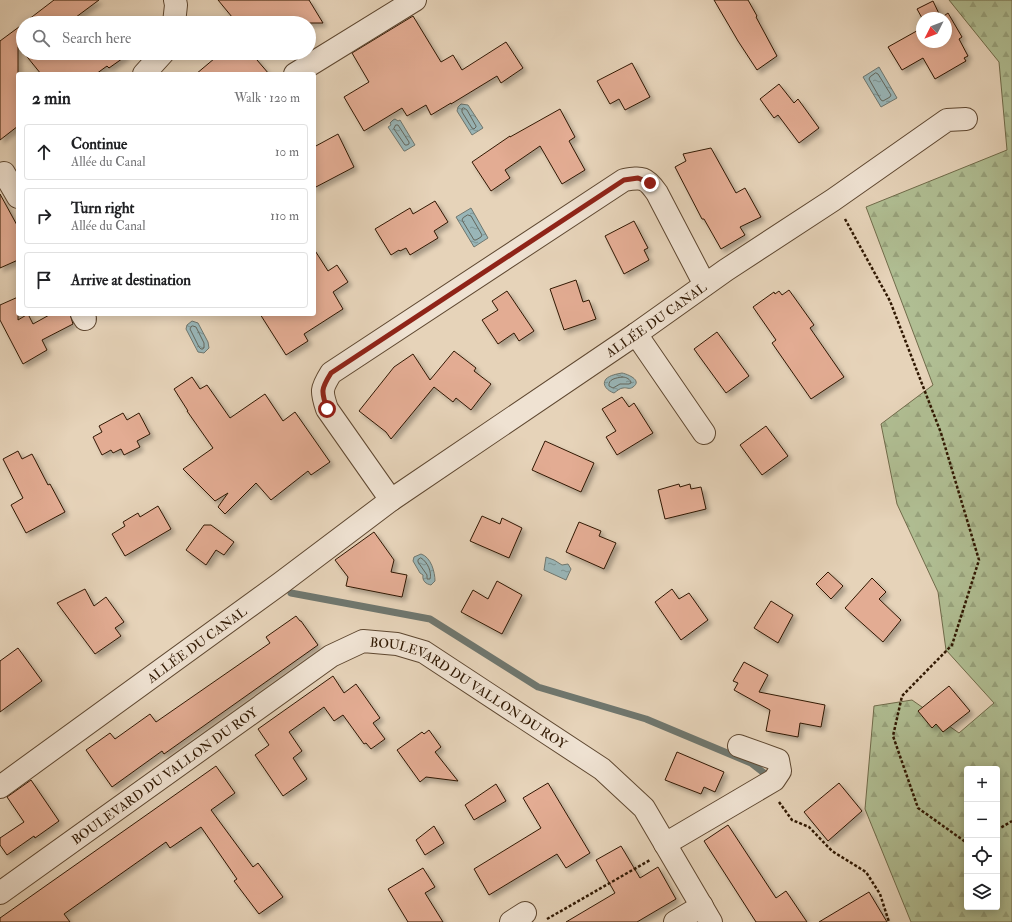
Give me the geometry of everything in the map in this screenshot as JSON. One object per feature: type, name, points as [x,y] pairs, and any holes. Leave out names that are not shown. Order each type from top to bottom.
[{"type":"street","points":[[174,0],[176,5],[175,16]]},
{"type":"street","points":[[298,72],[415,0]]},
{"type":"street","points":[[146,72],[157,60]]},
{"type":"street","points":[[705,285],[833,200],[947,120],[966,119]]},
{"type":"street","points":[[7,169],[16,191]]},
{"type":"street","name":"ALLÉE DU CANAL","points":[[0,787],[281,583],[391,500],[636,334],[705,285],[657,193],[650,183],[638,178],[624,180],[331,373],[324,385],[322,396],[327,409],[391,500]]},
{"type":"street","points":[[636,334],[704,433]]},
{"type":"street","name":"BOULEVARD DU VALLON DU ROY","points":[[0,893],[331,656],[363,641],[396,644],[424,652],[602,769],[644,808],[707,914]]},
{"type":"street","points":[[666,847],[774,780],[780,771],[778,760],[739,746]]},
{"type":"street","points":[[675,922],[707,914]]},
{"type":"path","points":[[833,200],[890,301],[942,433],[979,560],[952,645],[902,696],[893,736],[918,808],[964,841]]},
{"type":"path","points":[[766,784],[792,820],[809,827],[832,851],[866,872],[880,894],[890,922]]},
{"type":"path","points":[[1000,828],[1012,822]]},
{"type":"path","points":[[526,919],[666,847]]},
{"type":"green space","points":[[949,0],[1012,0],[1012,922],[911,922],[865,809],[874,706],[912,700],[959,733],[994,703],[946,650],[938,592],[897,504],[881,424],[933,385],[866,207],[1007,150],[999,62]]},
{"type":"water","points":[[879,67],[897,98],[881,107],[863,77]]},
{"type":"water","points":[[461,104],[468,105],[483,128],[472,135],[457,111]]},
{"type":"water","points":[[395,119],[398,121],[400,120],[415,145],[405,151],[388,127]]},
{"type":"water","points":[[471,208],[488,238],[474,247],[456,217]]},
{"type":"water","points":[[192,321],[198,323],[208,342],[209,348],[204,353],[198,352],[186,329],[187,325]]},
{"type":"water","points":[[622,373],[633,378],[636,384],[632,388],[622,388],[614,393],[610,391],[604,383],[606,379]]},
{"type":"water","points":[[421,554],[430,561],[433,569],[435,581],[431,585],[425,582],[423,575],[420,573],[413,561],[414,557]]},
{"type":"water","points":[[546,557],[562,565],[568,564],[571,569],[566,580],[544,570]]},
{"type":"building","points":[[54,0],[99,0],[77,16],[33,16]]},
{"type":"building","points":[[218,0],[309,0],[323,23],[316,23],[316,16],[231,16]]},
{"type":"building","points":[[714,0],[748,0],[777,56],[757,70]]},
{"type":"building","points":[[933,1],[938,12],[919,12],[917,9]]},
{"type":"building","points":[[413,16],[441,62],[453,55],[462,70],[506,42],[523,68],[501,83],[497,76],[431,115],[426,105],[407,116],[402,108],[364,131],[344,97],[369,82],[352,53]]},
{"type":"building","points":[[952,20],[962,37],[959,39],[968,56],[964,58],[966,61],[935,79],[923,58],[902,70],[888,47],[916,31],[916,48],[952,48]]},
{"type":"building","points":[[16,29],[16,60],[18,60],[18,72],[16,72],[16,128],[0,140],[0,41]]},
{"type":"building","points":[[30,60],[120,60],[109,68],[107,66],[99,72],[39,72]]},
{"type":"building","points":[[213,60],[257,60],[267,72],[198,72]]},
{"type":"building","points":[[632,63],[650,97],[625,110],[619,99],[610,104],[597,81]]},
{"type":"building","points":[[779,84],[794,103],[798,99],[819,128],[799,143],[778,115],[774,118],[760,99]]},
{"type":"building","points":[[560,109],[575,137],[569,141],[585,170],[562,184],[540,146],[505,170],[510,178],[491,191],[472,162],[510,136]]},
{"type":"building","points":[[338,134],[354,167],[316,187],[316,146]]},
{"type":"building","points":[[711,148],[736,193],[745,188],[761,217],[740,227],[745,235],[721,249],[704,219],[702,219],[675,167],[686,161],[683,154]]},
{"type":"building","points":[[0,194],[16,223],[16,261],[0,268]]},
{"type":"building","points":[[435,201],[448,222],[434,231],[438,238],[410,255],[406,248],[391,255],[375,229],[410,208],[413,214]]},
{"type":"building","points":[[634,221],[648,248],[644,250],[649,260],[624,274],[605,236]]},
{"type":"building","points":[[316,252],[328,271],[337,265],[348,282],[333,292],[343,309],[304,334],[308,341],[286,355],[261,316],[316,316]]},
{"type":"building","points":[[576,280],[583,302],[589,300],[596,319],[564,330],[550,289]]},
{"type":"building","points":[[789,290],[814,325],[810,328],[844,377],[811,399],[772,343],[776,340],[753,307],[774,292],[775,294],[779,291],[782,295]]},
{"type":"building","points":[[507,291],[534,331],[519,341],[514,333],[498,344],[482,320],[498,310],[492,301]]},
{"type":"building","points":[[16,298],[16,316],[18,316],[18,320],[25,316],[29,316],[33,324],[47,316],[71,316],[73,324],[42,340],[47,350],[23,364],[0,320],[0,305]]},
{"type":"building","points":[[717,332],[749,376],[726,393],[694,349]]},
{"type":"building","points":[[454,351],[476,368],[474,371],[491,384],[471,410],[456,398],[453,402],[434,387],[391,439],[386,432],[359,411],[394,367],[413,354],[430,380]]},
{"type":"building","points":[[192,377],[200,389],[207,385],[230,418],[265,394],[283,421],[295,412],[330,462],[311,475],[308,471],[271,500],[256,483],[225,514],[218,507],[228,493],[215,501],[183,469],[213,448],[187,411],[174,389]]},
{"type":"building","points":[[622,397],[629,407],[634,403],[653,433],[617,455],[606,437],[616,431],[602,409]]},
{"type":"building","points":[[123,413],[127,420],[139,413],[150,434],[137,441],[140,447],[124,455],[121,449],[113,453],[111,450],[102,455],[93,437],[102,432],[99,426]]},
{"type":"building","points":[[766,426],[788,456],[762,475],[740,445]]},
{"type":"building","points":[[545,441],[594,463],[581,492],[532,470]]},
{"type":"building","points":[[18,451],[22,459],[32,454],[48,485],[50,484],[65,512],[26,533],[11,505],[23,498],[3,459]]},
{"type":"building","points":[[679,484],[680,487],[690,484],[691,489],[701,487],[706,509],[665,519],[658,490]]},
{"type":"building","points":[[158,506],[171,529],[125,556],[112,534],[125,526],[123,522],[138,513],[140,517]]},
{"type":"building","points":[[482,516],[500,524],[502,518],[522,528],[509,558],[470,541]]},
{"type":"building","points":[[579,522],[601,531],[599,536],[616,543],[604,569],[566,552]]},
{"type":"building","points":[[204,525],[211,525],[234,542],[224,555],[216,550],[206,565],[186,550]]},
{"type":"building","points":[[374,532],[394,560],[391,572],[407,575],[402,597],[346,586],[348,577],[335,560]]},
{"type":"building","points":[[828,572],[843,586],[831,599],[816,584]]},
{"type":"building","points":[[872,578],[886,592],[879,599],[901,620],[883,642],[845,608]]},
{"type":"building","points":[[497,581],[522,595],[502,634],[461,612],[473,590],[488,599]]},
{"type":"building","points":[[85,589],[94,606],[106,597],[124,622],[115,628],[121,636],[95,654],[57,603]]},
{"type":"building","points":[[672,589],[679,599],[689,593],[708,620],[681,640],[655,602]]},
{"type":"building","points":[[771,601],[793,615],[778,643],[754,628]]},
{"type":"building","points":[[296,616],[318,645],[164,754],[162,751],[112,787],[86,750],[110,733],[115,739],[150,714],[156,722],[270,643],[266,637]]},
{"type":"building","points":[[18,648],[42,681],[0,712],[0,661]]},
{"type":"building","points":[[744,662],[768,675],[759,692],[825,705],[821,727],[800,723],[798,737],[766,731],[770,710],[734,690],[738,683],[733,681]]},
{"type":"building","points":[[333,676],[344,693],[356,684],[380,718],[373,723],[385,739],[371,749],[366,743],[364,744],[343,715],[334,721],[324,707],[289,732],[302,751],[293,758],[307,779],[283,796],[255,755],[269,745],[258,729]]},
{"type":"building","points":[[949,686],[970,711],[943,732],[936,724],[932,728],[918,711]]},
{"type":"building","points":[[429,730],[441,747],[435,752],[458,781],[426,777],[420,782],[397,750],[422,732],[424,734]]},
{"type":"building","points":[[677,752],[724,772],[715,792],[704,787],[701,794],[665,780]]},
{"type":"building","points":[[216,766],[235,793],[211,810],[253,867],[258,863],[283,897],[259,914],[234,881],[237,879],[201,827],[170,848],[166,842],[64,914],[70,922],[0,922],[0,918]]},
{"type":"building","points":[[31,780],[59,821],[7,855],[0,845],[0,838],[24,822],[7,797]]},
{"type":"building","points":[[548,783],[590,853],[566,868],[557,854],[489,895],[474,869],[541,828],[523,798]]},
{"type":"building","points":[[839,783],[862,811],[828,841],[804,812]]},
{"type":"building","points":[[496,784],[506,801],[474,820],[465,805]]},
{"type":"building","points":[[728,825],[776,898],[786,891],[807,922],[756,922],[704,841]]},
{"type":"building","points":[[434,826],[444,843],[425,855],[416,840]]},
{"type":"building","points":[[621,846],[640,878],[658,867],[676,899],[637,922],[566,922],[615,893],[596,860]]},
{"type":"building","points":[[423,868],[435,887],[425,893],[443,922],[408,922],[388,889]]},
{"type":"building","points":[[869,892],[887,922],[819,922]]},
{"type":"waterway","points":[[291,593],[430,619],[538,687],[646,719],[751,763],[764,773]]},
{"type":"route","points":[[327,409],[322,396],[324,385],[331,373],[624,180],[638,178],[650,183]]}]
